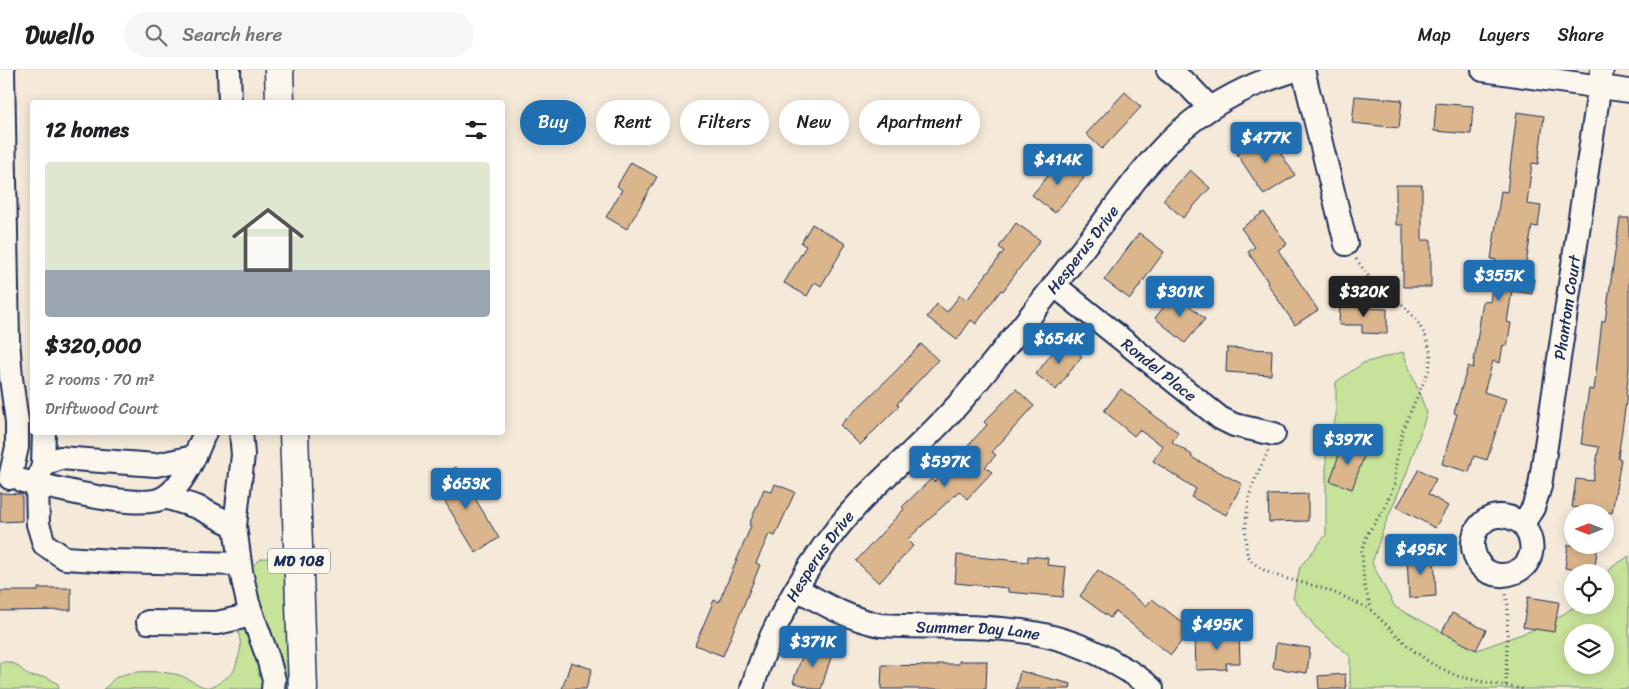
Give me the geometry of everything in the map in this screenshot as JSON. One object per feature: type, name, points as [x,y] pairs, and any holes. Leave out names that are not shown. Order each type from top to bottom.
[{"type":"main road","points":[[279,70],[280,100]]},
{"type":"main road","name":"MD 108","points":[[294,435],[303,689]]},
{"type":"street","points":[[3,70],[8,340],[17,422],[17,447],[5,476],[40,474],[122,501],[143,501],[165,497],[197,507],[235,526]]},
{"type":"street","points":[[229,70],[230,100]]},
{"type":"street","points":[[1168,70],[1188,85],[1210,108]]},
{"type":"street","name":"Hesperus Drive","points":[[752,689],[768,644],[815,558],[834,532],[860,502],[967,395],[1143,170],[1180,132],[1210,108],[1241,90],[1295,70]]},
{"type":"street","points":[[1303,70],[1346,244]]},
{"type":"street","points":[[1483,70],[1600,79],[1629,91]]},
{"type":"street","name":"Phantom Court","points":[[1523,524],[1533,508],[1540,486],[1600,79]]},
{"type":"street","name":"Rondel Place","points":[[1054,285],[1220,418],[1234,425],[1274,434]]},
{"type":"street","points":[[44,435],[38,524],[44,544],[66,558],[240,564]]},
{"type":"street","points":[[165,497],[180,482],[205,435]]},
{"type":"street","points":[[241,435],[243,455],[235,526],[240,564],[252,616],[268,658],[274,680],[273,689]]},
{"type":"street","points":[[40,474],[60,458],[156,465],[194,458]]},
{"type":"street","points":[[1502,515],[1512,517],[1523,524],[1531,535],[1532,546],[1530,558],[1525,565],[1515,573],[1503,576],[1492,574],[1481,566],[1475,557],[1472,547],[1474,536],[1480,525],[1487,519],[1502,515]]},
{"type":"street","name":"Summer Day Lane","points":[[797,589],[836,611],[858,620],[873,623],[910,627],[1015,629],[1045,634],[1076,643],[1106,657],[1142,679],[1152,689]]},
{"type":"street","points":[[148,622],[217,623],[252,616]]},
{"type":"path","points":[[1346,244],[1369,277],[1381,289],[1401,303],[1416,319],[1426,337],[1431,354],[1429,370],[1403,429],[1396,461],[1395,483],[1386,507],[1368,533],[1362,551],[1364,585],[1372,611]]},
{"type":"path","points":[[1274,434],[1250,494],[1245,541],[1248,555],[1256,564],[1278,577],[1318,587],[1353,600],[1372,611],[1409,647],[1432,664],[1457,676],[1523,689]]},
{"type":"path","points":[[1503,576],[1508,606],[1506,685]]},
{"type":"green space","points":[[1403,352],[1427,413],[1406,475],[1384,527],[1372,563],[1395,607],[1477,650],[1547,625],[1564,614],[1614,614],[1614,566],[1629,556],[1629,689],[1350,689],[1350,656],[1316,628],[1293,598],[1300,567],[1326,535],[1326,449],[1336,416],[1336,382],[1363,363]]},
{"type":"green space","points":[[272,557],[282,560],[287,568],[291,666],[286,682],[287,689],[103,689],[123,674],[140,672],[176,674],[207,687],[216,685],[225,679],[234,671],[240,649],[240,639],[235,617],[238,593],[255,563],[261,559]]},
{"type":"green space","points":[[0,662],[13,663],[29,676],[47,677],[58,684],[59,689],[0,689]]},
{"type":"building","points":[[1125,92],[1141,107],[1102,149],[1086,134]]},
{"type":"building","points":[[1355,96],[1402,100],[1399,128],[1352,123]]},
{"type":"building","points":[[1436,103],[1473,106],[1471,134],[1434,131]]},
{"type":"building","points":[[1517,112],[1544,116],[1538,164],[1532,163],[1527,204],[1541,206],[1538,227],[1532,226],[1524,277],[1534,279],[1532,294],[1512,291],[1507,322],[1511,323],[1507,346],[1503,345],[1500,363],[1493,361],[1484,392],[1506,399],[1487,460],[1474,456],[1469,472],[1442,464],[1457,414],[1454,413],[1468,366],[1473,368],[1483,301],[1490,302],[1496,260],[1491,259],[1501,191],[1507,192]]},
{"type":"building","points":[[1268,134],[1295,175],[1264,195],[1237,154]]},
{"type":"building","points":[[1061,160],[1084,178],[1055,213],[1032,195]]},
{"type":"building","points":[[631,162],[657,177],[627,229],[606,217],[622,190],[617,186]]},
{"type":"building","points":[[1190,170],[1210,188],[1183,218],[1163,200]]},
{"type":"building","points":[[1396,185],[1422,185],[1422,240],[1431,240],[1431,287],[1403,287],[1403,225],[1396,225]]},
{"type":"building","points":[[1264,212],[1287,244],[1278,250],[1318,310],[1295,325],[1248,252],[1255,247],[1241,228]]},
{"type":"building","points":[[1620,218],[1629,218],[1629,369],[1618,458],[1621,459],[1614,504],[1572,504],[1576,479],[1593,481],[1599,447],[1581,444],[1589,389],[1594,390],[1602,321],[1605,321]]},
{"type":"building","points":[[1016,223],[1040,240],[976,324],[971,320],[957,340],[927,317],[937,304],[947,312],[960,295],[967,300],[1004,251],[999,247]]},
{"type":"building","points":[[812,224],[846,244],[821,286],[815,282],[807,296],[784,283],[806,246],[801,243]]},
{"type":"building","points":[[1139,233],[1164,252],[1130,299],[1104,280]]},
{"type":"building","points":[[1175,293],[1205,319],[1185,343],[1155,318]]},
{"type":"building","points":[[1340,302],[1363,303],[1363,308],[1387,309],[1387,334],[1362,333],[1362,325],[1339,325]]},
{"type":"building","points":[[1062,340],[1082,356],[1056,390],[1036,374]]},
{"type":"building","points":[[921,344],[938,360],[897,404],[899,406],[860,445],[840,425]]},
{"type":"building","points":[[1227,348],[1272,350],[1271,375],[1226,372]]},
{"type":"building","points":[[1016,389],[1034,406],[992,452],[996,455],[985,467],[992,472],[967,499],[959,491],[907,540],[913,546],[879,583],[856,561],[904,509],[902,507],[931,479],[934,482],[987,425],[984,422]]},
{"type":"building","points":[[1121,389],[1178,432],[1172,442],[1192,455],[1191,457],[1242,484],[1226,515],[1191,497],[1196,489],[1153,461],[1163,446],[1139,430],[1134,436],[1104,411]]},
{"type":"building","points":[[1343,443],[1366,451],[1352,489],[1330,481]]},
{"type":"building","points":[[456,467],[499,538],[476,553],[433,482]]},
{"type":"building","points":[[1419,469],[1436,479],[1428,494],[1448,506],[1435,528],[1397,507]]},
{"type":"building","points":[[775,484],[795,492],[775,536],[769,534],[756,563],[760,565],[723,656],[695,645],[714,600],[719,602],[751,526],[749,525],[764,489],[772,492]]},
{"type":"building","points":[[0,493],[22,494],[22,521],[0,522]]},
{"type":"building","points":[[1308,494],[1308,521],[1269,522],[1268,495]]},
{"type":"building","points":[[1434,554],[1436,596],[1409,598],[1407,555]]},
{"type":"building","points":[[1567,554],[1597,554],[1595,564],[1566,564]]},
{"type":"building","points":[[957,555],[1028,562],[1028,556],[1048,558],[1047,565],[1066,567],[1063,597],[1008,592],[1008,588],[955,583]]},
{"type":"building","points":[[1098,570],[1146,606],[1152,599],[1191,629],[1171,655],[1115,611],[1110,618],[1080,596]]},
{"type":"building","points":[[38,588],[71,588],[71,610],[0,611],[0,591],[38,591]]},
{"type":"building","points":[[1528,597],[1559,602],[1554,632],[1523,627]]},
{"type":"building","points":[[1452,613],[1486,630],[1476,650],[1442,632]]},
{"type":"building","points":[[1239,634],[1240,663],[1226,663],[1227,669],[1196,670],[1195,636]]},
{"type":"building","points":[[1276,643],[1310,648],[1307,673],[1273,668]]},
{"type":"building","points":[[806,645],[832,654],[821,689],[814,689],[793,682]]},
{"type":"building","points":[[959,661],[987,661],[986,689],[881,689],[882,665],[938,666],[938,664],[959,664]]},
{"type":"building","points":[[571,662],[592,669],[586,689],[562,689]]},
{"type":"building","points":[[1020,671],[1071,684],[1070,689],[1016,689]]},
{"type":"building","points":[[1345,674],[1346,689],[1319,689],[1318,676]]}]
